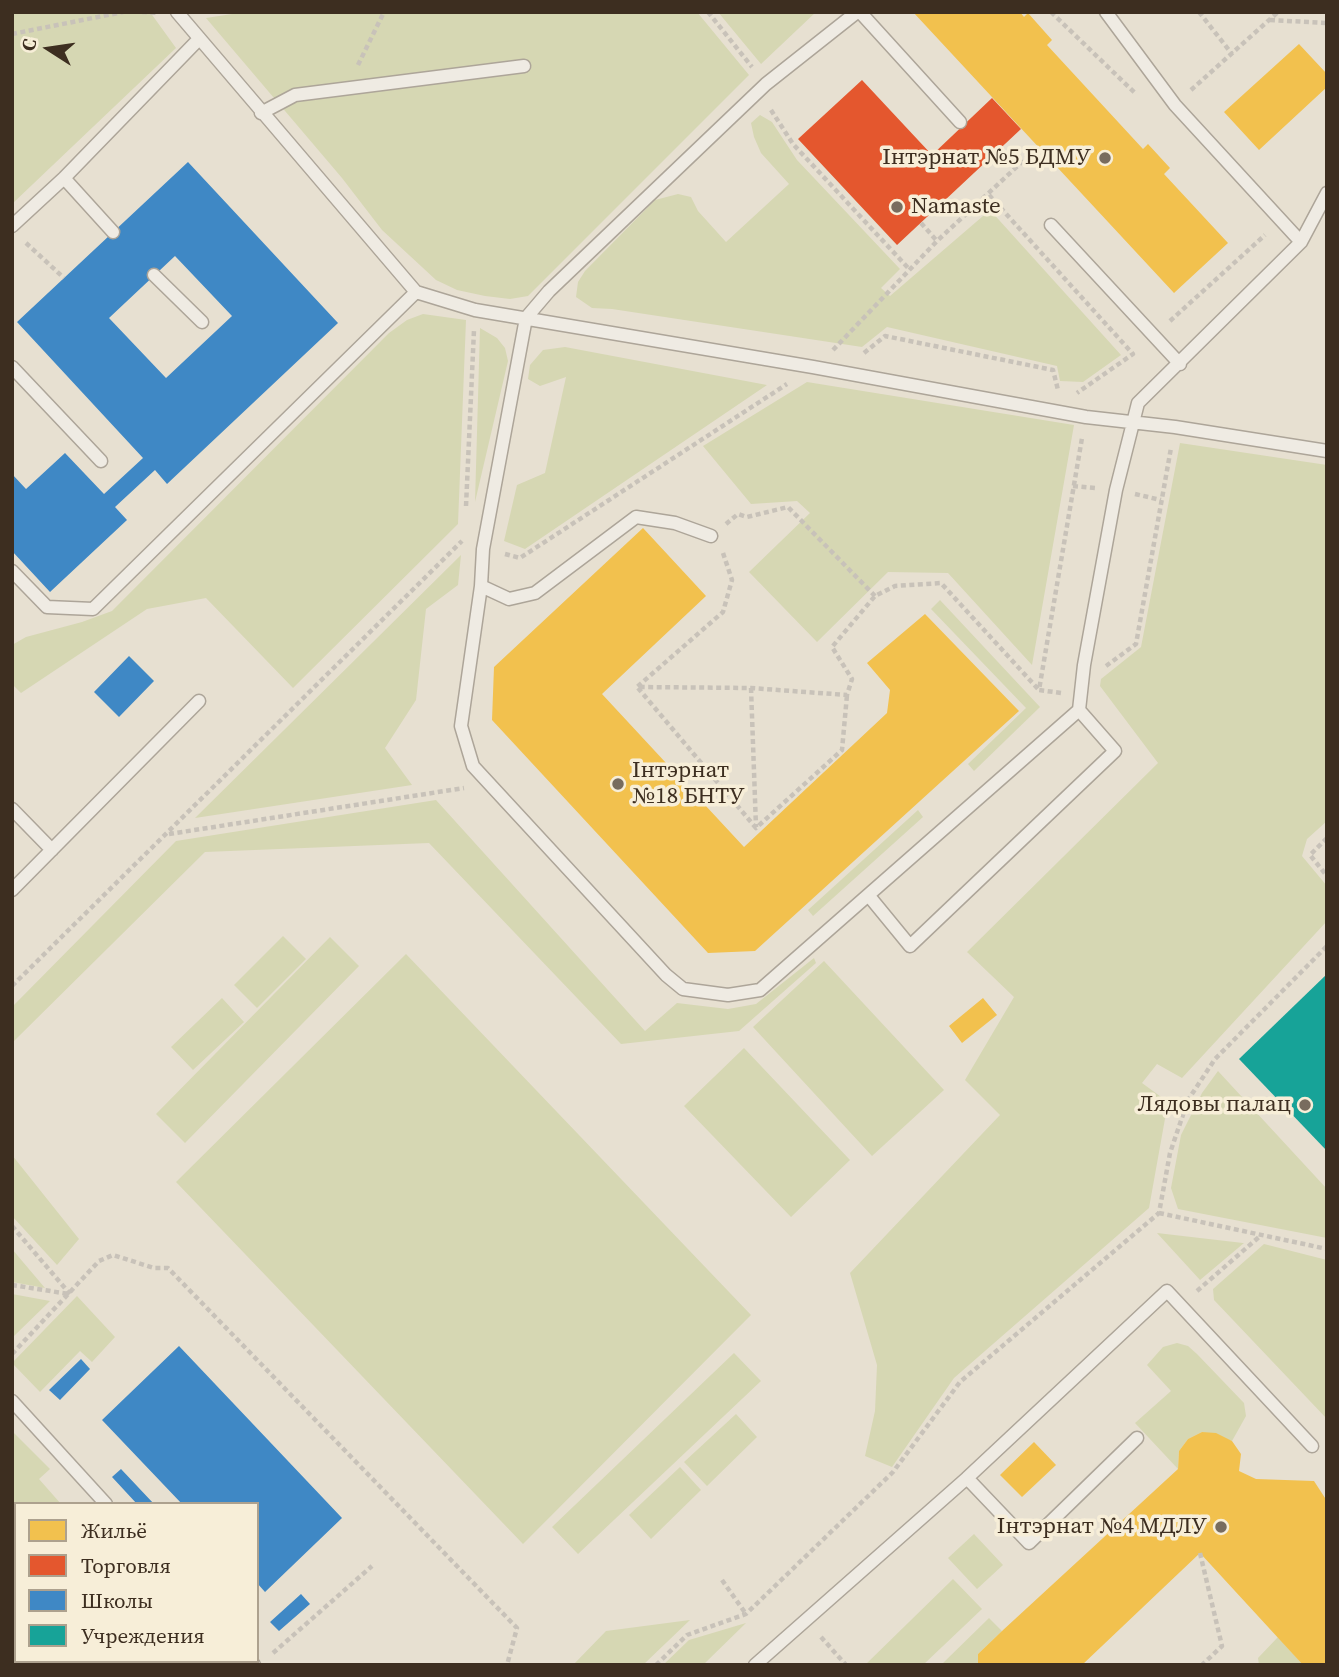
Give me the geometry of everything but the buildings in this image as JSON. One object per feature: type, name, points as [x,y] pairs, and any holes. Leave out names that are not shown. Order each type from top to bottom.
[{"type":"lane","points":[[177,12],[198,40],[416,292],[475,310],[813,367],[1086,417],[1175,427],[1327,452]]},
{"type":"lane","points":[[960,122],[858,12],[762,87],[549,291],[526,318],[484,549],[461,726],[473,766],[666,975],[682,989],[728,995],[760,990],[1079,710],[1084,665],[1116,490],[1138,403],[1301,242],[1327,193]]},
{"type":"lane","points":[[1106,12],[1175,104],[1301,242]]},
{"type":"lane","points":[[12,226],[64,178],[198,40]]},
{"type":"lane","points":[[261,113],[295,95],[524,66]]},
{"type":"lane","points":[[64,178],[113,232]]},
{"type":"lane","points":[[1051,225],[1180,364]]},
{"type":"lane","points":[[154,275],[202,323]]},
{"type":"lane","points":[[12,571],[47,607],[93,609],[416,292]]},
{"type":"lane","points":[[12,367],[101,461]]},
{"type":"lane","points":[[481,586],[509,599],[535,593],[636,517],[675,523],[711,536]]},
{"type":"lane","points":[[12,890],[199,701]]},
{"type":"lane","points":[[869,897],[911,946],[1115,751],[1079,710]]},
{"type":"lane","points":[[12,809],[52,850]]},
{"type":"lane","points":[[755,1665],[967,1478],[1167,1291],[1312,1446]]},
{"type":"lane","points":[[12,1401],[104,1502]]},
{"type":"lane","points":[[967,1478],[1029,1544],[1137,1438]]},
{"type":"path","points":[[12,34],[123,12]]},
{"type":"path","points":[[347,89],[384,12]]},
{"type":"path","points":[[708,12],[762,87],[793,144],[910,270]]},
{"type":"path","points":[[1199,12],[1232,54]]},
{"type":"path","points":[[1269,20],[1327,23]]},
{"type":"path","points":[[841,353],[832,351],[937,242],[1038,147]]},
{"type":"path","points":[[989,195],[1133,354]]},
{"type":"path","points":[[1074,395],[1133,354],[1282,220]]},
{"type":"path","points":[[920,223],[937,242]]},
{"type":"path","points":[[21,238],[64,278]]},
{"type":"path","points":[[466,512],[475,310]]},
{"type":"path","points":[[861,356],[885,336],[1053,370],[1058,392],[1088,397]]},
{"type":"path","points":[[12,986],[464,539],[484,549],[520,558],[813,367]]},
{"type":"path","points":[[638,687],[723,612],[732,580],[722,551],[711,536],[738,514],[747,517],[788,508],[875,596]]},
{"type":"path","points":[[757,828],[842,750],[846,695],[852,679],[832,647],[875,596],[895,586],[941,583],[1039,690]]},
{"type":"path","points":[[638,687],[751,688],[846,695]]},
{"type":"path","points":[[638,687],[757,828]]},
{"type":"path","points":[[751,688],[757,828]]},
{"type":"path","points":[[166,834],[489,784]]},
{"type":"path","points":[[1327,838],[1310,855],[1327,876]]},
{"type":"path","points":[[656,1665],[687,1634],[746,1614],[894,1472],[960,1382],[1159,1213],[1170,1153],[1188,1100],[1215,1059],[1327,946]]},
{"type":"path","points":[[1159,1213],[1327,1249]]},
{"type":"path","points":[[12,1226],[70,1294]]},
{"type":"path","points":[[1181,1306],[1260,1236]]},
{"type":"path","points":[[12,1354],[99,1261],[113,1255],[154,1268],[168,1268],[517,1628],[507,1665]]},
{"type":"path","points":[[12,1285],[70,1294]]},
{"type":"path","points":[[1200,1553],[1222,1646],[1202,1665]]},
{"type":"path","points":[[270,1655],[372,1566]]},
{"type":"path","points":[[722,1580],[746,1614]]},
{"type":"path","points":[[804,1619],[846,1665]]},
{"type":"green space","points":[[12,12],[150,12],[176,48],[12,204]]},
{"type":"green space","points":[[245,12],[697,12],[749,75],[528,296],[510,299],[485,296],[457,290],[436,280],[382,230],[342,178],[206,18]]},
{"type":"green space","points":[[718,12],[816,12],[761,64]]},
{"type":"green space","points":[[760,115],[772,122],[797,160],[900,269],[881,288],[890,296],[990,210],[1121,355],[1083,382],[1060,381],[1057,366],[887,327],[862,347],[592,308],[576,297],[578,282],[585,271],[655,200],[678,194],[691,197],[698,211],[726,242],[789,184],[761,153],[754,137],[751,123]]},
{"type":"green space","points":[[423,314],[466,320],[458,524],[293,688],[206,598],[147,609],[21,693],[12,684],[12,645],[26,637],[112,611],[389,333],[407,320]]},
{"type":"green space","points":[[480,328],[497,338],[505,348],[508,361],[475,502]]},
{"type":"green space","points":[[565,347],[767,385],[525,549],[504,541],[517,485],[545,473],[566,377],[540,386],[528,379],[530,365],[543,350]]},
{"type":"green space","points":[[807,382],[1074,425],[1032,665],[948,573],[888,572],[817,642],[749,572],[810,513],[797,501],[751,504],[703,446]]},
{"type":"green space","points":[[1180,443],[1327,465],[1327,821],[1307,839],[1302,856],[1327,886],[1327,921],[1182,1078],[1157,1064],[1142,1083],[1168,1102],[1149,1208],[954,1378],[892,1467],[865,1456],[875,1411],[877,1365],[850,1273],[1000,1115],[965,1080],[1014,997],[967,952],[1158,763],[1100,686],[1101,679],[1141,647]]},
{"type":"green space","points":[[461,555],[458,585],[426,609],[416,700],[385,748],[412,785],[195,818]]},
{"type":"green space","points":[[940,600],[1040,707],[974,771],[968,764],[1026,708],[931,609]]},
{"type":"green space","points":[[436,800],[645,1031],[677,1003],[728,1009],[756,1004],[814,958],[816,963],[739,1031],[621,1044],[429,843],[205,852],[13,1042],[12,1052],[13,1006],[176,841]]},
{"type":"green space","points":[[918,810],[923,817],[813,916],[808,910]]},
{"type":"green space","points":[[283,936],[306,959],[257,1008],[234,985]]},
{"type":"green space","points":[[330,937],[359,966],[185,1143],[156,1114]]},
{"type":"green space","points":[[406,954],[751,1315],[523,1544],[176,1182]]},
{"type":"green space","points":[[824,961],[944,1090],[872,1156],[753,1027]]},
{"type":"green space","points":[[222,998],[244,1022],[193,1070],[171,1047]]},
{"type":"green space","points":[[744,1048],[850,1160],[791,1217],[684,1106]]},
{"type":"green space","points":[[1218,1071],[1327,1189],[1327,1238],[1178,1209],[1171,1188],[1181,1135],[1202,1093]]},
{"type":"green space","points":[[12,1155],[79,1239],[57,1265],[12,1216]]},
{"type":"green space","points":[[1157,1233],[1243,1243],[1244,1243],[1200,1280]]},
{"type":"green space","points":[[1264,1244],[1327,1260],[1327,1419],[1214,1300],[1213,1289]]},
{"type":"green space","points":[[12,1249],[45,1288],[12,1282]]},
{"type":"green space","points":[[12,1294],[50,1301],[12,1338]]},
{"type":"green space","points":[[77,1296],[115,1337],[92,1362],[80,1351],[40,1392],[12,1363]]},
{"type":"green space","points":[[1177,1343],[1188,1346],[1197,1354],[1244,1403],[1246,1416],[1232,1441],[1202,1432],[1188,1439],[1179,1451],[1178,1469],[1135,1423],[1171,1391],[1147,1365],[1163,1347]]},
{"type":"green space","points":[[734,1353],[761,1381],[578,1554],[552,1527]]},
{"type":"green space","points":[[736,1414],[757,1437],[707,1486],[684,1462]]},
{"type":"green space","points":[[12,1431],[50,1469],[39,1479],[59,1502],[14,1502],[14,1541]]},
{"type":"green space","points":[[680,1467],[701,1490],[651,1539],[629,1515]]},
{"type":"green space","points":[[974,1534],[1003,1565],[977,1589],[948,1558]]},
{"type":"green space","points":[[953,1579],[982,1609],[923,1665],[865,1665]]},
{"type":"green space","points":[[989,1618],[1002,1631],[978,1654],[978,1665],[945,1665],[943,1663]]},
{"type":"green space","points":[[690,1620],[643,1665],[573,1665],[606,1631]]},
{"type":"green space","points":[[746,1623],[703,1665],[663,1665],[689,1640]]},
{"type":"green space","points":[[1278,1637],[1303,1665],[1259,1665],[1258,1658]]},
{"type":"green space","points":[[128,1663],[204,1665],[129,1665]]},
{"type":"place","name":"Інтэрнат №5 БДМУ","points":[[1105,158]]},
{"type":"place","name":"Namaste","points":[[897,207]]},
{"type":"place","name":"Інтэрнат №18 БНТУ","points":[[618,784]]},
{"type":"place","name":"Лядовы палац","points":[[1305,1105]]},
{"type":"place","name":"Інтэрнат №4 МДЛУ","points":[[1221,1527]]}]
